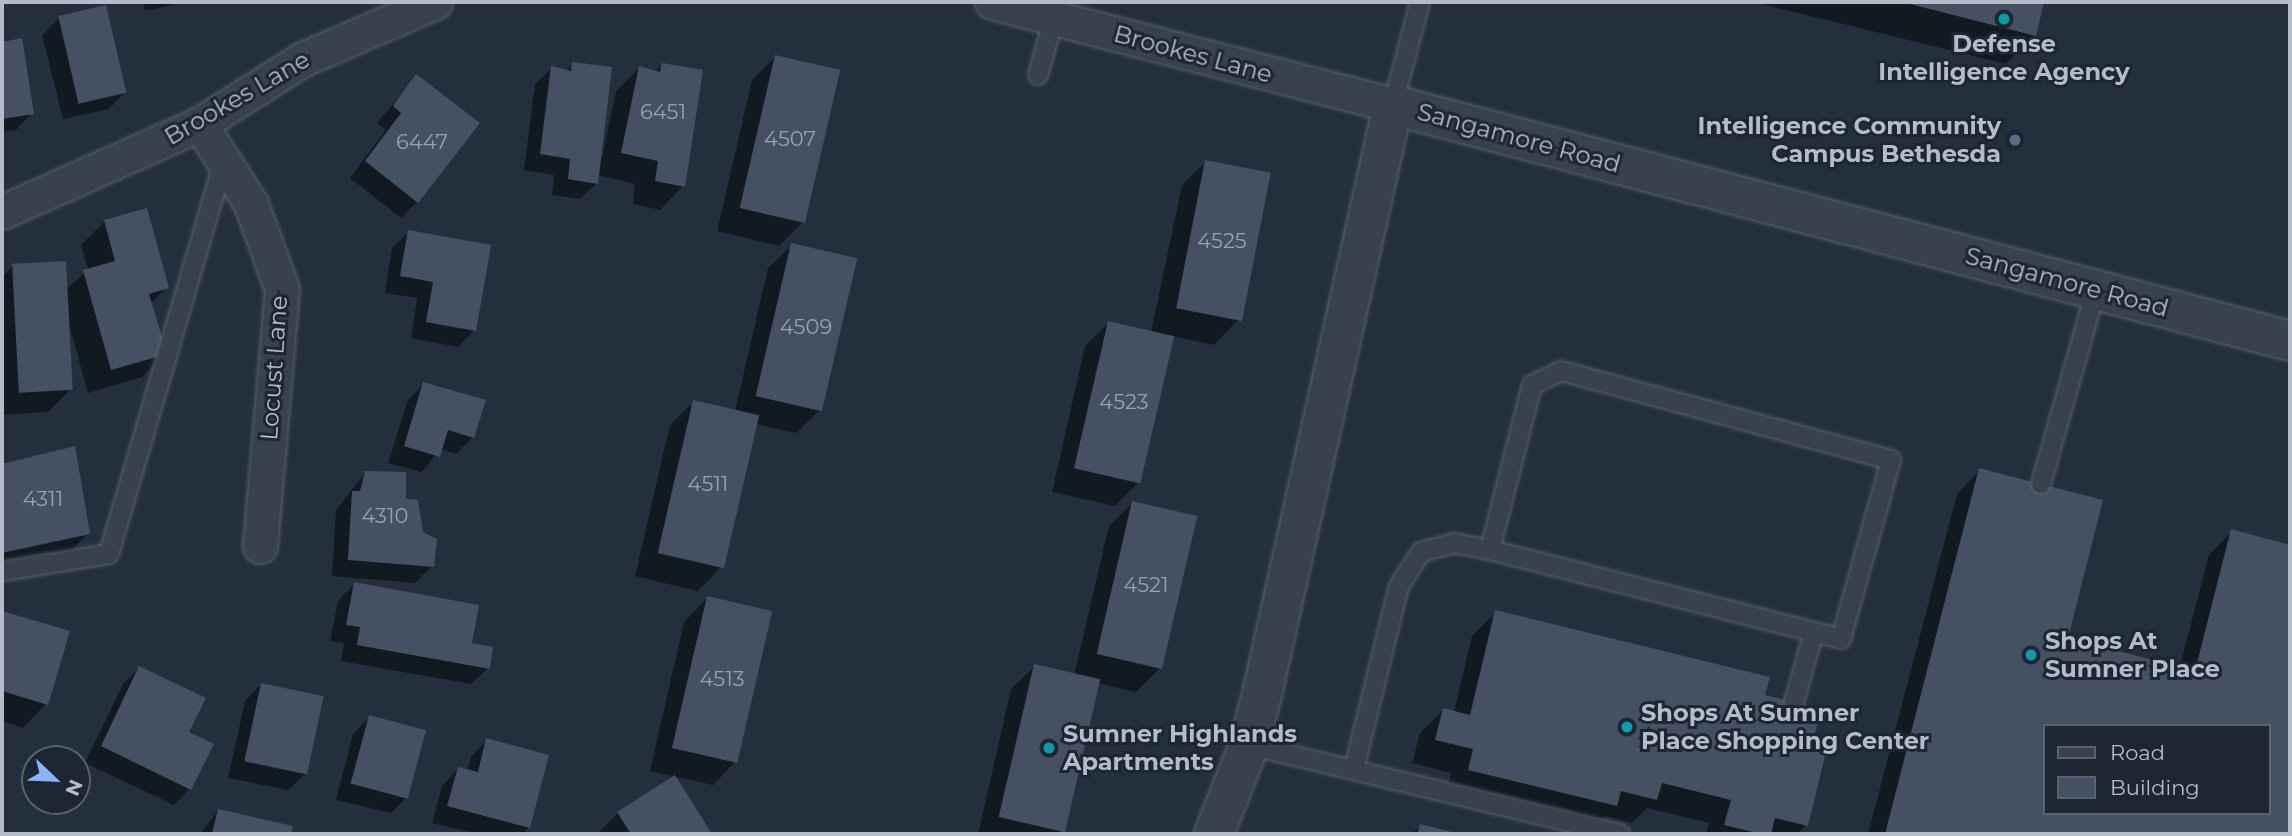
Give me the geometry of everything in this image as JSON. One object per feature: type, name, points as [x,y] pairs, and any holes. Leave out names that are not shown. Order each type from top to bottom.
[{"type":"street","name":"Brookes Lane","points":[[2,212],[200,124],[303,59],[435,2]]},
{"type":"street","name":"Brookes Lane","points":[[992,2],[1393,105]]},
{"type":"street","name":"Sangamore Road","points":[[1214,834],[1249,745],[1393,105],[2290,341]]},
{"type":"street","name":"Locust Lane","points":[[200,124],[251,204],[282,289],[260,546]]},
{"type":"lane","points":[[1393,105],[1420,2]]},
{"type":"lane","points":[[1038,75],[1054,18]]},
{"type":"lane","points":[[4,571],[109,554],[223,162]]},
{"type":"lane","points":[[2041,484],[2096,290]]},
{"type":"lane","points":[[1354,769],[1399,586],[1420,552],[1454,543],[1490,550],[1841,639],[1892,460],[1560,371],[1532,385],[1490,550]]},
{"type":"lane","points":[[1794,702],[1814,632]]},
{"type":"lane","points":[[1249,745],[1620,834]]},
{"type":"building","name":"Defense Intelligence Agency","points":[[1902,2],[2044,2],[2036,36]]},
{"type":"building","points":[[106,5],[126,93],[79,104],[58,16]]},
{"type":"building","points":[[22,38],[34,114],[2,119],[2,42]]},
{"type":"building","points":[[775,55],[840,70],[805,223],[740,208]]},
{"type":"building","points":[[572,62],[612,67],[598,184],[568,179],[570,159],[540,154],[551,66],[571,71]]},
{"type":"building","points":[[662,63],[703,70],[685,187],[655,181],[658,161],[621,153],[639,66],[660,72]]},
{"type":"building","points":[[416,74],[480,123],[418,203],[365,161],[401,113],[393,106]]},
{"type":"building","points":[[1205,160],[1271,173],[1242,321],[1176,308]]},
{"type":"building","points":[[147,208],[169,288],[149,294],[167,354],[111,370],[83,270],[115,261],[104,220]]},
{"type":"building","points":[[408,230],[491,245],[476,331],[426,322],[433,282],[400,276]]},
{"type":"building","points":[[791,243],[857,258],[822,411],[756,396]]},
{"type":"building","points":[[66,261],[73,390],[19,393],[12,264]]},
{"type":"building","points":[[1108,321],[1174,336],[1140,483],[1074,468]]},
{"type":"building","points":[[423,382],[486,400],[474,438],[448,430],[440,457],[404,446]]},
{"type":"building","points":[[693,400],[759,415],[724,568],[658,553]]},
{"type":"building","points":[[75,446],[90,534],[2,553],[2,464]]},
{"type":"building","name":"Shops At Sumner Place","points":[[1979,468],[2103,500],[2068,638],[2195,671],[2231,529],[2290,545],[2288,834],[1885,834]]},
{"type":"building","points":[[365,471],[406,472],[406,499],[418,500],[423,532],[437,539],[434,567],[348,560],[352,491],[360,491]]},
{"type":"building","name":"Sumner Highlands Apartments","points":[[1132,501],[1197,516],[1162,669],[1097,654]]},
{"type":"building","points":[[354,582],[479,605],[472,643],[493,647],[490,669],[357,645],[360,627],[346,625]]},
{"type":"building","points":[[707,596],[772,611],[737,763],[672,748]]},
{"type":"building","name":"Shops At Sumner Place Shopping Center","points":[[1495,610],[1770,677],[1765,695],[1821,709],[1811,749],[1826,752],[1808,826],[1775,818],[1771,834],[1761,834],[1724,825],[1731,800],[1662,783],[1657,800],[1621,791],[1617,806],[1468,770],[1473,749],[1435,740],[1443,708],[1470,715]]},
{"type":"building","points":[[2,611],[70,631],[48,705],[2,691]]},
{"type":"building","name":"Sumner Highlands Apartments","points":[[1034,664],[1100,679],[1065,832],[999,817]]},
{"type":"building","points":[[139,666],[206,698],[189,732],[214,744],[191,790],[101,746]]},
{"type":"building","points":[[261,683],[324,696],[307,775],[244,761]]},
{"type":"building","points":[[369,715],[426,730],[408,799],[351,784]]},
{"type":"building","points":[[486,738],[549,755],[530,828],[447,806],[458,767],[478,772]]},
{"type":"building","points":[[675,775],[712,834],[631,834],[617,812]]},
{"type":"building","points":[[218,809],[293,826],[291,834],[212,834]]},
{"type":"building","points":[[1420,824],[1456,833],[1456,834],[1417,834]]},
{"type":"place","name":"Defense Intelligence Agency","points":[[2004,19]]},
{"type":"place","name":"Intelligence Community Campus Bethesda","points":[[2015,140]]},
{"type":"place","name":"Shops At Sumner Place","points":[[2031,655]]},
{"type":"place","name":"Shops At Sumner Place Shopping Center","points":[[1627,727]]},
{"type":"place","name":"Sumner Highlands Apartments","points":[[1049,748]]}]
